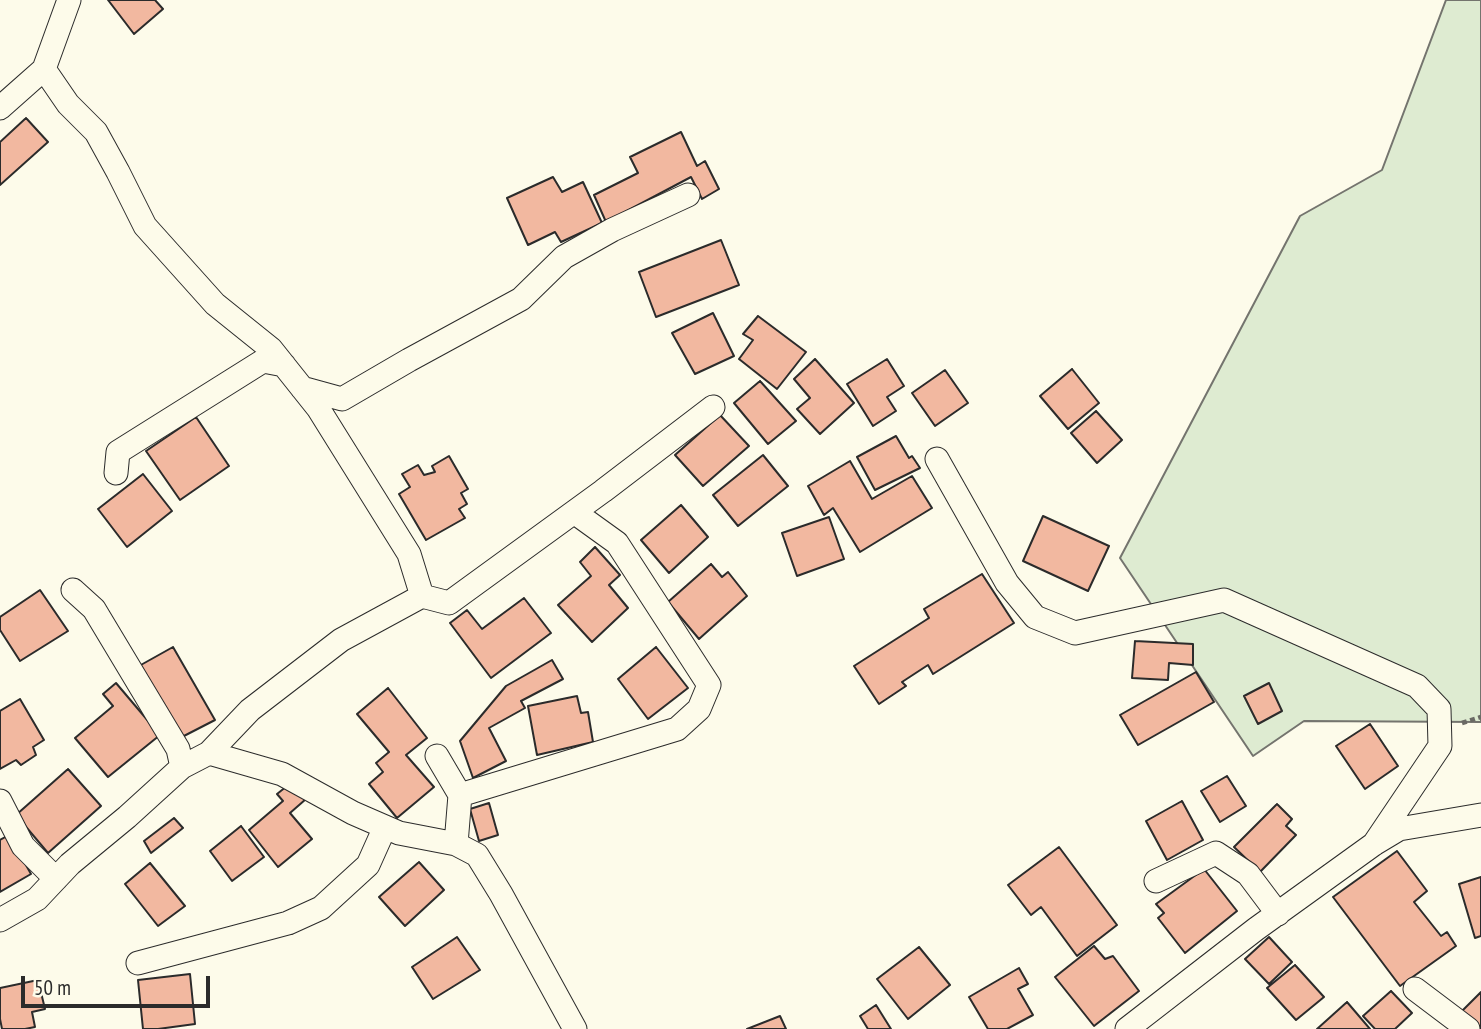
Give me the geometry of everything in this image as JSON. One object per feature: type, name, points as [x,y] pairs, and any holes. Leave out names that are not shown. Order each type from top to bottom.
[{"type":"street","points":[[0,108],[44,69],[69,0]]},
{"type":"street","points":[[44,69],[68,104],[96,132],[145,226],[215,304],[271,349],[318,408],[409,554],[422,596]]},
{"type":"street","points":[[302,388],[342,399],[521,299],[564,257],[612,230],[688,195]]},
{"type":"street","points":[[116,472],[118,452],[262,361],[284,365]]},
{"type":"street","points":[[0,920],[37,900],[70,864],[182,768],[209,753],[250,710],[341,640],[422,596],[449,603],[713,407]]},
{"type":"street","points":[[937,459],[1007,583],[1035,617],[1074,633],[1224,600],[1417,686],[1439,709],[1440,746],[1374,844]]},
{"type":"street","points":[[460,794],[677,729],[699,709],[709,685],[617,543],[574,512]]},
{"type":"street","points":[[73,590],[94,609],[178,749],[182,768]]},
{"type":"street","points":[[209,753],[282,774],[353,813],[399,833],[456,844],[477,855],[575,1029]]},
{"type":"street","points":[[437,755],[460,794],[456,844]]},
{"type":"street","points":[[0,801],[23,846],[56,879]]},
{"type":"street","points":[[1127,1029],[1374,844],[1399,829],[1481,815]]},
{"type":"street","points":[[138,963],[289,923],[321,908],[368,865],[385,827]]},
{"type":"street","points":[[1156,881],[1216,853],[1248,874],[1278,914]]},
{"type":"street","points":[[1415,989],[1468,1029]]},
{"type":"green space","points":[[1446,0],[1481,0],[1481,722],[1304,721],[1253,756],[1120,558],[1300,216],[1382,170]]},
{"type":"building","points":[[108,0],[155,0],[163,9],[134,34]]},
{"type":"building","points":[[26,118],[48,142],[0,185],[0,142]]},
{"type":"building","points":[[681,132],[697,166],[705,161],[719,189],[702,199],[691,177],[606,222],[594,195],[638,173],[630,157]]},
{"type":"building","points":[[553,177],[562,192],[583,182],[602,223],[561,242],[555,232],[528,245],[507,198]]},
{"type":"building","points":[[721,240],[739,285],[656,317],[639,272]]},
{"type":"building","points":[[713,313],[734,356],[695,374],[672,333]]},
{"type":"building","points":[[758,316],[806,352],[777,389],[739,359],[753,340],[743,334]]},
{"type":"building","points":[[815,359],[854,403],[820,434],[797,409],[810,398],[794,379]]},
{"type":"building","points":[[887,359],[904,386],[887,397],[896,411],[873,426],[847,384]]},
{"type":"building","points":[[1072,369],[1099,403],[1068,429],[1040,396]]},
{"type":"building","points":[[945,370],[968,403],[935,426],[912,393]]},
{"type":"building","points":[[760,381],[796,421],[768,444],[734,403]]},
{"type":"building","points":[[1096,411],[1122,440],[1097,463],[1071,433]]},
{"type":"building","points":[[720,415],[749,446],[703,486],[675,455]]},
{"type":"building","points":[[196,417],[229,466],[180,500],[146,451]]},
{"type":"building","points":[[896,436],[909,458],[912,456],[920,468],[875,490],[857,457]]},
{"type":"building","points":[[763,455],[788,486],[738,526],[713,495]]},
{"type":"building","points":[[449,456],[468,489],[461,493],[467,504],[459,509],[465,518],[426,540],[399,494],[410,487],[402,474],[418,465],[424,475],[435,472],[432,466]]},
{"type":"building","points":[[850,461],[872,499],[912,476],[932,508],[860,552],[833,508],[824,515],[808,486]]},
{"type":"building","points":[[143,474],[172,511],[127,547],[98,509]]},
{"type":"building","points":[[681,505],[708,537],[669,573],[641,540]]},
{"type":"building","points":[[1043,516],[1109,546],[1088,591],[1023,561]]},
{"type":"building","points":[[829,517],[844,559],[797,576],[782,533]]},
{"type":"building","points":[[595,547],[620,575],[609,585],[628,608],[592,642],[558,605],[591,576],[580,562]]},
{"type":"building","points":[[711,564],[722,577],[728,572],[747,596],[699,639],[668,602]]},
{"type":"building","points":[[982,574],[1014,623],[933,674],[928,665],[902,682],[906,686],[879,704],[854,666],[929,618],[924,609]]},
{"type":"building","points":[[40,590],[68,631],[20,661],[0,630],[0,617]]},
{"type":"building","points":[[524,598],[551,633],[491,678],[450,623],[467,610],[482,629]]},
{"type":"building","points":[[1135,641],[1193,644],[1193,665],[1169,663],[1168,680],[1132,678]]},
{"type":"building","points":[[173,647],[215,720],[180,738],[139,666]]},
{"type":"building","points":[[656,647],[688,688],[648,719],[618,679]]},
{"type":"building","points":[[552,660],[563,679],[521,701],[525,708],[489,728],[506,761],[473,778],[460,741],[506,686]]},
{"type":"building","points":[[1196,672],[1214,702],[1138,745],[1120,715]]},
{"type":"building","points":[[116,683],[160,735],[108,777],[75,738],[113,706],[103,694]]},
{"type":"building","points":[[1269,683],[1282,711],[1258,724],[1244,696]]},
{"type":"building","points":[[388,688],[427,738],[406,755],[434,787],[397,818],[369,784],[383,772],[376,763],[389,752],[357,714]]},
{"type":"building","points":[[577,696],[581,713],[588,712],[593,742],[537,755],[528,706]]},
{"type":"building","points":[[20,699],[44,740],[33,747],[36,755],[21,765],[16,760],[0,769],[0,711]]},
{"type":"building","points":[[1370,724],[1398,766],[1365,789],[1336,746]]},
{"type":"building","points":[[68,769],[101,806],[48,853],[16,815]]},
{"type":"building","points":[[1227,776],[1246,806],[1220,822],[1201,791]]},
{"type":"building","points":[[292,782],[306,799],[290,813],[312,839],[278,867],[249,830],[283,801],[277,794]]},
{"type":"building","points":[[1182,801],[1203,840],[1167,860],[1146,821]]},
{"type":"building","points":[[489,803],[498,835],[479,841],[470,809]]},
{"type":"building","points":[[1277,804],[1292,819],[1286,826],[1296,835],[1260,872],[1234,847]]},
{"type":"building","points":[[174,818],[183,828],[151,853],[144,841]]},
{"type":"building","points":[[241,826],[264,857],[232,881],[210,851]]},
{"type":"building","points":[[9,835],[31,874],[0,892],[0,840]]},
{"type":"building","points":[[1059,847],[1117,925],[1077,956],[1041,907],[1031,915],[1008,885]]},
{"type":"building","points":[[1397,851],[1427,891],[1414,902],[1441,936],[1447,932],[1456,946],[1400,986],[1333,897]]},
{"type":"building","points":[[419,862],[444,890],[405,926],[379,897]]},
{"type":"building","points":[[150,863],[185,906],[158,926],[125,884]]},
{"type":"building","points":[[1204,869],[1237,911],[1185,953],[1158,918],[1164,913],[1156,904]]},
{"type":"building","points":[[1481,877],[1481,936],[1475,938],[1459,884]]},
{"type":"building","points":[[457,937],[480,970],[433,999],[412,967]]},
{"type":"building","points":[[1269,937],[1292,962],[1269,984],[1245,959]]},
{"type":"building","points":[[1094,946],[1105,959],[1113,956],[1139,991],[1094,1026],[1055,977]]},
{"type":"building","points":[[919,947],[950,985],[908,1019],[877,979]]},
{"type":"building","points":[[1295,965],[1324,997],[1296,1020],[1267,988]]},
{"type":"building","points":[[1019,968],[1028,984],[1018,989],[1033,1015],[1007,1029],[988,1029],[969,997]]},
{"type":"building","points":[[190,974],[195,1024],[143,1029],[138,980]]},
{"type":"building","points":[[38,980],[45,1009],[32,1012],[35,1027],[2,1029],[0,988]]},
{"type":"building","points":[[1391,991],[1412,1013],[1395,1029],[1375,1029],[1363,1016]]},
{"type":"building","points":[[1481,992],[1481,1029],[1479,1029],[1462,1011]]},
{"type":"building","points":[[1347,1002],[1370,1029],[1317,1029]]},
{"type":"building","points":[[876,1005],[891,1029],[868,1029],[860,1016]]},
{"type":"building","points":[[780,1016],[786,1029],[747,1029]]}]
